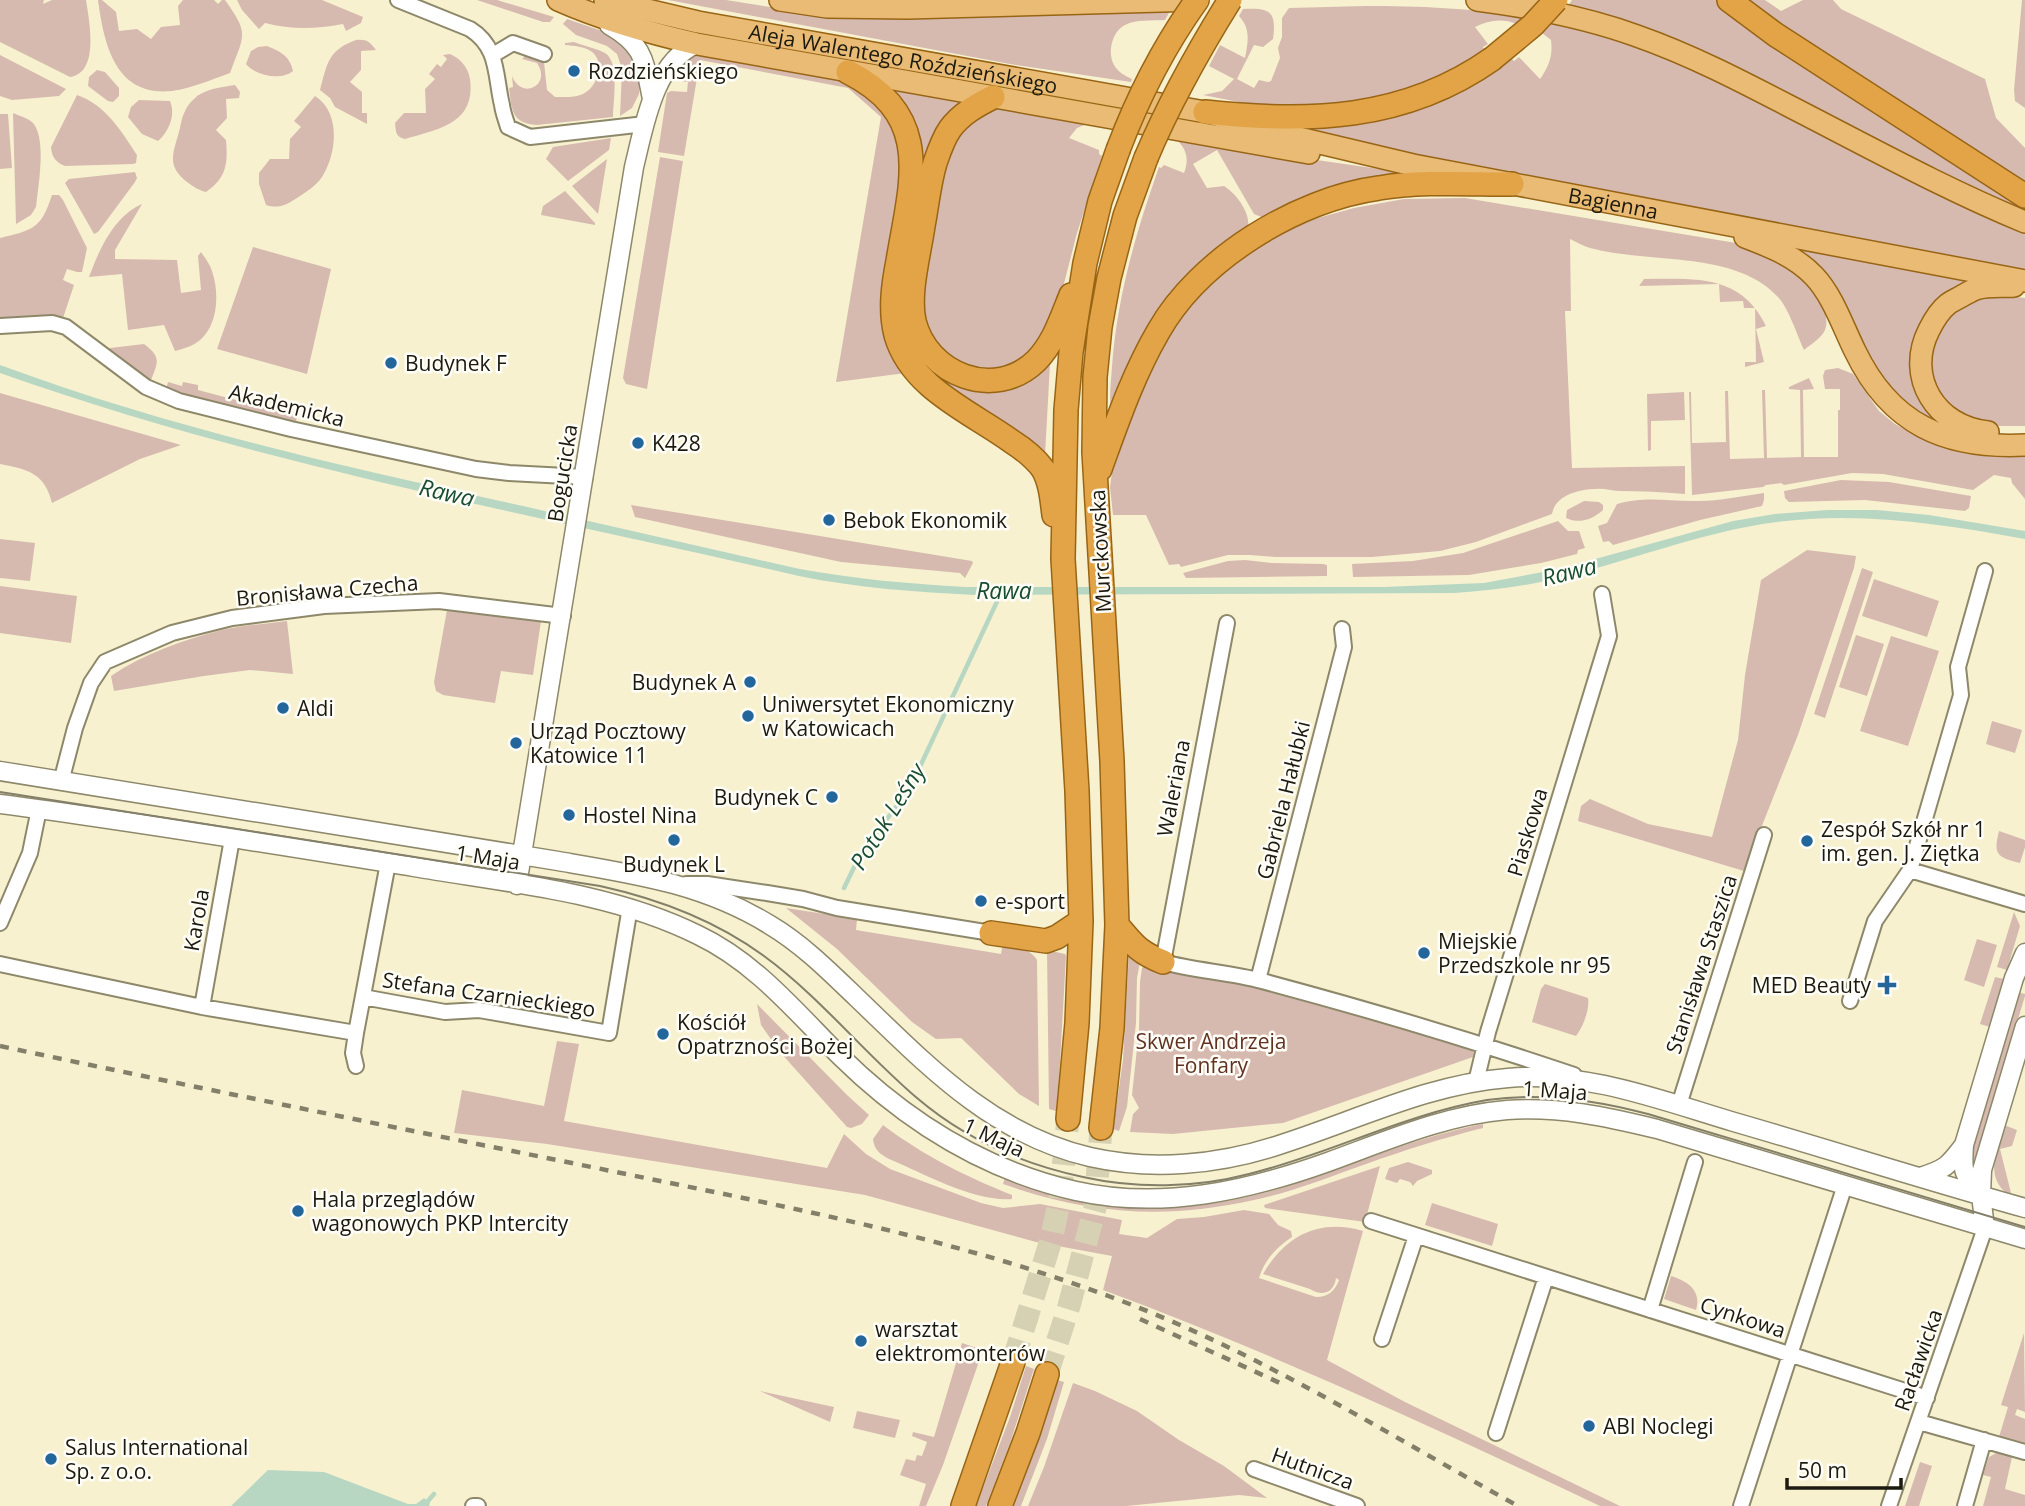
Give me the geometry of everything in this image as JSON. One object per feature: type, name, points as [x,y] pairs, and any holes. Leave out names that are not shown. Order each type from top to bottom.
[{"type":"highway","name":"Murckowska","points":[[1068,1119],[1077,1023],[1081,922],[1077,792],[1060,519],[1068,384],[1085,263],[1100,201],[1133,111],[1165,50],[1198,0]]},
{"type":"highway","name":"Murckowska","points":[[1101,1128],[1112,1028],[1117,925],[1112,761],[1094,452],[1095,377],[1100,327],[1116,246],[1146,158],[1186,73],[1230,0]]},
{"type":"highway","points":[[1205,112],[1259,118],[1314,117],[1361,112],[1424,95],[1492,59],[1533,25],[1556,0]]},
{"type":"highway","points":[[1729,0],[1776,35],[2025,196]]},
{"type":"highway","points":[[848,72],[867,82],[887,98],[904,123],[910,143],[911,172],[892,299],[894,326],[900,346],[914,370],[934,388],[995,429],[1036,461],[1048,481],[1060,519]]},
{"type":"highway","points":[[993,97],[956,122],[944,140],[936,160],[916,268],[914,322],[920,336],[937,360],[958,374],[991,380],[1015,374],[1045,352],[1085,263]]},
{"type":"highway","points":[[1097,479],[1126,397],[1158,330],[1175,306],[1200,280],[1260,232],[1315,205],[1376,188],[1399,185],[1512,184]]},
{"type":"highway","points":[[991,933],[1046,941],[1081,922]]},
{"type":"highway","points":[[1117,925],[1135,948],[1163,962]]},
{"type":"highway","points":[[963,1506],[1013,1362]]},
{"type":"highway","points":[[1000,1506],[1047,1374]]},
{"type":"main road","points":[[558,0],[599,7],[651,33],[697,44],[1300,152],[1413,165]]},
{"type":"main road","name":"Aleja Walentego Roździeńskiego","points":[[780,0],[827,7],[908,8],[1198,0]]},
{"type":"main road","points":[[1476,0],[1516,5],[1584,20],[1687,55],[1945,186],[2025,222]]},
{"type":"main road","name":"Aleja Walentego Roździeńskiego","points":[[599,7],[698,22],[1205,112]]},
{"type":"main road","name":"Bagienna","points":[[1205,112],[1413,165],[2025,283]]},
{"type":"main road","points":[[1701,219],[1781,251],[1812,274],[1827,294],[1866,374],[1899,412],[1948,437],[1971,442],[2025,445]]},
{"type":"main road","points":[[2025,283],[1977,288],[1947,304],[1937,314],[1924,339],[1919,361],[1926,390],[1938,409],[1950,419],[1984,432],[2025,432]]},
{"type":"street","points":[[398,0],[474,31],[484,41],[493,55],[508,127],[516,132],[530,137],[645,124]]},
{"type":"street","name":"Bogucicka","points":[[599,7],[638,48],[643,57],[652,99]]},
{"type":"street","points":[[493,55],[513,43],[544,54]]},
{"type":"street","name":"Bogucicka","points":[[517,885],[563,616],[634,167],[652,99],[676,57],[684,49],[697,44]]},
{"type":"street","name":"Akademicka","points":[[0,326],[52,323],[66,327],[138,382],[179,401],[304,432],[476,469],[585,477]]},
{"type":"street","points":[[1850,1000],[1875,921],[1910,870],[1961,695],[1958,667],[1985,571]]},
{"type":"street","name":"Piaskowa","points":[[1476,1082],[1609,636],[1602,594]]},
{"type":"street","name":"Bronisława Czecha","points":[[61,782],[90,683],[105,662],[172,633],[232,618],[324,606],[414,602],[439,601],[563,616]]},
{"type":"street","name":"Waleriana","points":[[1163,962],[1227,623]]},
{"type":"street","name":"Gabriela Hałubki","points":[[1258,980],[1344,647],[1342,629]]},
{"type":"street","name":"1 Maja","points":[[0,771],[636,875],[677,884],[721,899],[774,927],[825,968],[937,1075],[984,1110],[1047,1142],[1085,1156],[1125,1163],[1201,1163],[1277,1146],[1425,1094],[1476,1082],[1538,1076],[1593,1081]]},
{"type":"street","name":"1 Maja","points":[[0,804],[517,885],[630,908],[654,916],[704,937],[744,964],[769,985],[869,1084],[937,1135],[1008,1170],[1080,1192],[1147,1198],[1188,1197],[1223,1192],[1277,1179],[1433,1125],[1506,1110],[1538,1110],[1615,1119],[1688,1138],[2025,1239]]},
{"type":"street","points":[[0,923],[30,853],[38,809]]},
{"type":"street","name":"Stanisława Staszica","points":[[1679,1105],[1764,835]]},
{"type":"street","name":"Karola","points":[[202,1007],[232,839]]},
{"type":"street","points":[[356,1066],[356,1034],[388,863]]},
{"type":"street","points":[[1910,870],[2025,904]]},
{"type":"street","name":"1 Maja","points":[[677,884],[707,884],[767,893],[837,908],[991,933]]},
{"type":"street","name":"Stefana Czarnieckiego","points":[[363,997],[445,1012],[479,1010],[609,1032],[630,908]]},
{"type":"street","points":[[1982,1195],[1965,1176],[1964,1145],[2014,978],[2024,959]]},
{"type":"street","name":"1 Maja","points":[[1163,962],[1258,980],[1485,1045],[1593,1081],[2025,1208]]},
{"type":"street","points":[[0,964],[202,1007],[356,1034]]},
{"type":"street","points":[[1985,1228],[1982,1170],[2025,1026]]},
{"type":"street","points":[[1920,1177],[1942,1170],[1964,1145]]},
{"type":"street","points":[[1650,1310],[1695,1162]]},
{"type":"street","points":[[1741,1506],[1845,1185]]},
{"type":"street","name":"Cynkowa","points":[[1371,1221],[1927,1398]]},
{"type":"street","name":"Racławicka","points":[[1889,1506],[1985,1228]]},
{"type":"street","points":[[1382,1339],[1416,1236]]},
{"type":"street","points":[[1496,1433],[1546,1277]]},
{"type":"street","points":[[1919,1422],[2025,1452]]},
{"type":"street","points":[[1965,1506],[1984,1440]]},
{"type":"street","name":"Hutnicza","points":[[1254,1469],[1357,1506]]},
{"type":"green space","points":[[0,0],[44,0],[43,4],[52,0],[86,0],[90,44],[86,66],[70,77],[0,42]]},
{"type":"green space","points":[[98,0],[102,0],[116,12],[119,31],[137,29],[151,39],[161,27],[180,25],[178,6],[183,0],[214,0],[218,4],[225,0],[238,21],[242,35],[230,73],[172,91],[153,91],[137,86],[125,76],[109,50]]},
{"type":"green space","points":[[237,0],[322,0],[363,17],[361,23],[346,31],[343,24],[304,28],[265,23],[259,29]]},
{"type":"green space","points":[[477,0],[497,0],[554,17],[550,22],[543,22]]},
{"type":"green space","points":[[668,0],[726,0],[815,14],[1170,11],[1165,20],[1140,21],[1125,25],[1114,37],[1112,60],[1120,72],[1132,79],[1131,82],[1010,64]]},
{"type":"green space","points":[[1572,0],[1718,0],[2025,207],[2025,212],[1963,184],[1708,54],[1568,6]]},
{"type":"green space","points":[[1743,0],[1765,0],[1781,11],[1803,0],[1833,0],[1841,9],[1985,79],[1996,118],[2025,148],[2025,188]]},
{"type":"green space","points":[[2022,0],[2025,0],[2025,108],[2015,101],[2014,90]]},
{"type":"green space","points":[[1289,8],[1445,8],[1524,17],[1517,24],[1496,21],[1475,27],[1488,44],[1483,47],[1485,51],[1463,63],[1464,65],[1424,84],[1361,102],[1305,108],[1249,104],[1203,95],[1222,91],[1234,79],[1209,66],[1220,45],[1245,58],[1247,31],[1239,16],[1243,9],[1265,10],[1274,22],[1273,39],[1263,47],[1254,45],[1237,79],[1254,88],[1259,80],[1271,81],[1280,58],[1278,48],[1282,37],[1282,18]]},
{"type":"green space","points":[[567,19],[608,33],[631,48],[641,80],[639,94],[632,108],[620,116],[622,69],[617,54],[607,46],[576,35],[563,24]]},
{"type":"green space","points":[[1553,22],[1612,38],[1673,60],[2025,232],[2025,270],[1277,127],[1305,127],[1510,57],[1514,61],[1519,57],[1540,79],[1551,56],[1551,40],[1542,33]]},
{"type":"green space","points":[[356,40],[368,42],[376,50],[361,51],[361,70],[350,82],[362,92],[362,113],[367,113],[367,124],[335,107],[330,98],[320,90],[327,65],[334,53]]},
{"type":"green space","points":[[574,42],[601,51],[610,58],[614,73],[613,117],[537,125],[522,121],[512,109],[509,88],[513,87],[512,76],[517,84],[528,89],[534,87],[541,78],[537,63],[522,59],[525,56],[544,62],[547,90],[555,97],[580,95],[588,91],[596,81],[599,68],[596,57],[586,49],[565,45]]},
{"type":"green space","points":[[267,46],[284,55],[290,61],[293,71],[282,76],[269,76],[256,72],[246,64],[251,51]]},
{"type":"green space","points":[[698,51],[827,73],[861,85],[900,134],[906,373],[836,382],[881,117],[848,88],[700,60],[684,156],[658,152],[667,93],[687,92],[688,82],[674,80],[671,75],[673,70]]},
{"type":"green space","points":[[450,54],[468,71],[470,94],[467,106],[461,115],[442,127],[405,139],[399,137],[395,123],[404,113],[426,113],[425,89],[435,79],[429,74],[437,64],[441,67],[447,59],[443,55]]},
{"type":"green space","points":[[0,55],[66,89],[59,96],[12,100],[0,96]]},
{"type":"green space","points":[[97,70],[105,72],[119,88],[119,96],[113,102],[88,86],[89,77]]},
{"type":"green space","points":[[235,85],[240,92],[239,98],[226,99],[227,118],[216,130],[226,140],[225,169],[218,181],[206,192],[180,176],[174,164],[174,151],[184,112],[202,93]]},
{"type":"green space","points":[[887,85],[970,101],[941,132],[927,162],[907,282],[908,323],[914,342],[925,360],[942,375],[973,388],[1010,386],[1050,364],[1045,455],[938,381],[924,367],[908,343],[902,318],[901,292],[916,206],[918,157],[913,133],[903,110],[885,87]]},
{"type":"green space","points":[[77,95],[96,105],[112,120],[137,155],[136,163],[65,166],[56,161],[51,147]]},
{"type":"green space","points":[[315,96],[329,112],[333,123],[333,145],[327,168],[317,183],[293,200],[279,206],[266,205],[259,184],[259,173],[270,159],[289,159],[290,139],[301,127],[294,121]]},
{"type":"green space","points":[[139,100],[170,101],[170,122],[158,141],[142,134],[128,117],[131,107]]},
{"type":"green space","points":[[1003,107],[1092,122],[1077,128],[1069,138],[1099,150],[1102,156],[1077,233],[1059,303],[1042,343],[1009,368],[976,370],[943,354],[927,330],[922,300],[945,158],[961,130],[992,109]]},
{"type":"green space","points":[[13,113],[33,123],[41,151],[36,207],[31,215],[16,224]]},
{"type":"green space","points":[[0,114],[8,114],[12,168],[0,169]]},
{"type":"green space","points":[[611,138],[609,150],[568,181],[546,159],[553,147]]},
{"type":"green space","points":[[1177,140],[1398,173],[1354,182],[1264,218],[1254,214],[1217,150],[1193,164],[1207,188],[1224,186],[1238,199],[1245,211],[1248,228],[1111,410],[1110,388],[1118,315],[1129,265],[1159,167],[1164,165],[1184,173],[1186,155]]},
{"type":"green space","points":[[660,157],[683,161],[647,389],[626,384],[623,378]]},
{"type":"green space","points":[[607,159],[598,214],[572,186]]},
{"type":"green space","points":[[135,172],[135,182],[94,234],[65,183],[69,179]]},
{"type":"green space","points":[[565,191],[595,225],[541,215],[543,206]]},
{"type":"green space","points":[[52,195],[59,195],[63,200],[87,248],[82,272],[67,269],[63,280],[74,285],[63,318],[0,321],[0,238],[34,226],[44,215]]},
{"type":"green space","points":[[1465,198],[1742,244],[1762,250],[1788,266],[1809,286],[1824,310],[1824,332],[1804,350],[1778,297],[1760,282],[1739,272],[1690,261],[1613,253],[1590,248],[1570,239],[1571,311],[1565,311],[1572,468],[1685,466],[1685,494],[1583,490],[1563,498],[1554,507],[1552,514],[1476,542],[1440,551],[1372,557],[1228,555],[1181,567],[1179,564],[1169,565],[1146,515],[1113,515],[1110,487],[1113,465],[1143,376],[1191,301],[1234,263],[1266,240],[1307,221],[1354,208],[1404,199]]},
{"type":"green space","points":[[142,204],[115,250],[115,259],[177,260],[181,293],[201,290],[198,256],[201,252],[215,280],[215,310],[209,329],[196,343],[175,351],[164,325],[128,330],[122,274],[89,277],[103,245],[116,225],[132,209]]},
{"type":"green space","points":[[253,247],[331,269],[307,374],[217,349]]},
{"type":"green space","points":[[1801,249],[1969,281],[1927,312],[1914,343],[1934,422],[1892,394],[1800,252]]},
{"type":"green space","points":[[1644,279],[1698,280],[1718,284],[1639,286]]},
{"type":"green space","points":[[1719,284],[1743,296],[1755,308],[1744,308],[1743,301],[1720,302]]},
{"type":"green space","points":[[2001,295],[2025,298],[2025,426],[1989,426],[1964,419],[1938,393],[1930,371],[1932,345],[1950,314],[1976,299]]},
{"type":"green space","points":[[1755,308],[1766,326],[1756,329],[1764,362],[1745,367],[1745,362],[1756,362]]},
{"type":"green space","points":[[144,344],[154,353],[157,361],[150,383],[109,352],[110,348]]},
{"type":"green space","points":[[1838,368],[1853,374],[1879,411],[1895,424],[1924,440],[1964,453],[2025,456],[2025,499],[2011,478],[1994,475],[1973,490],[1883,474],[1852,473],[1784,485],[1781,483],[1692,495],[1689,392],[1692,443],[1726,442],[1725,391],[1728,391],[1730,459],[1764,458],[1762,390],[1765,390],[1767,458],[1801,457],[1800,390],[1789,387],[1809,378],[1814,389],[1803,390],[1804,457],[1838,457],[1840,389],[1825,389],[1823,376],[1825,370]]},
{"type":"green space","points":[[168,382],[182,386],[183,382],[198,385],[198,390],[297,416],[296,423],[166,390]]},
{"type":"green space","points":[[1684,392],[1685,420],[1651,421],[1651,450],[1648,451],[1647,394]]},
{"type":"green space","points":[[0,393],[181,445],[140,459],[52,503],[45,485],[34,474],[0,464]]},
{"type":"green space","points":[[1841,480],[1889,482],[1971,496],[1969,508],[1965,511],[1865,500],[1789,502],[1785,498],[1784,491]]},
{"type":"green space","points":[[1764,493],[1762,506],[1700,520],[1613,545],[1609,541],[1603,542],[1598,526],[1607,523],[1617,504],[1627,502],[1711,501]]},
{"type":"green space","points":[[1584,501],[1599,502],[1603,505],[1603,510],[1585,520],[1566,518],[1567,510]]},
{"type":"green space","points":[[631,505],[973,563],[965,578],[960,573],[841,562],[635,517]]},
{"type":"green space","points":[[1558,521],[1568,531],[1579,531],[1585,548],[1578,550],[1577,554],[1541,563],[1469,575],[1353,577],[1352,564],[1413,561],[1463,553]]},
{"type":"green space","points":[[0,539],[35,543],[30,581],[0,578]]},
{"type":"green space","points":[[1807,550],[1856,556],[1854,568],[1798,735],[1744,871],[1578,821],[1581,806],[1590,799],[1648,824],[1712,837],[1738,740],[1745,675],[1761,580]]},
{"type":"green space","points":[[1228,561],[1323,564],[1327,565],[1327,576],[1186,578],[1183,573]]},
{"type":"green space","points":[[1862,568],[1873,572],[1825,718],[1814,714]]},
{"type":"green space","points":[[1874,579],[1939,601],[1927,637],[1862,616]]},
{"type":"green space","points":[[0,586],[77,596],[71,643],[0,633]]},
{"type":"green space","points":[[451,607],[541,621],[533,675],[501,671],[495,703],[443,695],[436,691],[434,682],[447,610]]},
{"type":"green space","points":[[287,621],[293,674],[250,670],[114,691],[111,676],[165,648],[222,630]]},
{"type":"green space","points":[[1856,635],[1884,644],[1867,696],[1839,687]]},
{"type":"green space","points":[[1891,636],[1939,651],[1908,746],[1860,731]]},
{"type":"green space","points":[[1992,721],[2022,730],[2015,753],[1986,744]]},
{"type":"green space","points":[[1999,831],[2025,840],[2020,863],[1999,854]]},
{"type":"green space","points":[[786,908],[857,919],[856,930],[1001,954],[1003,943],[1018,946],[1031,953],[1037,960],[1039,1106],[1019,1094],[961,1038],[936,1039],[912,1022],[837,949]]},
{"type":"green space","points":[[2014,912],[2020,926],[2007,970],[1997,967]]},
{"type":"green space","points":[[1977,939],[1997,945],[1984,987],[1964,980]]},
{"type":"green space","points":[[1047,950],[1066,956],[1056,1111],[1049,1109]]},
{"type":"green space","points":[[1129,952],[1140,962],[1127,1107],[1119,1131],[1113,1129],[1123,1060]]},
{"type":"green space","name":"Skwer Andrzeja Fonfary","points":[[1148,963],[1270,989],[1466,1048],[1474,1052],[1473,1057],[1283,1123],[1173,1134],[1130,1132],[1133,1114],[1139,1108],[1132,1095],[1139,1030],[1140,982],[1142,968]]},
{"type":"green space","points":[[1995,977],[2004,979],[1990,1027],[1980,1024]]},
{"type":"green space","points":[[1545,984],[1588,998],[1585,1018],[1576,1036],[1532,1022],[1541,989]]},
{"type":"green space","points":[[2017,992],[2025,996],[1976,1159],[1972,1160],[1969,1157]]},
{"type":"green space","points":[[757,1004],[869,1115],[862,1124],[847,1127],[780,1052],[761,1025]]},
{"type":"green space","points":[[557,1041],[579,1044],[564,1121],[827,1168],[844,1134],[866,1154],[890,1169],[981,1203],[1003,1208],[1040,1204],[1122,1220],[1119,1234],[1147,1238],[1177,1219],[1244,1210],[1269,1214],[1278,1225],[1291,1231],[1292,1237],[1272,1255],[1259,1278],[1316,1297],[1330,1293],[1339,1280],[1336,1278],[1333,1287],[1327,1292],[1319,1293],[1263,1274],[1282,1249],[1305,1233],[1332,1227],[1363,1231],[1327,1360],[1405,1402],[1620,1506],[1600,1506],[1416,1420],[1292,1366],[1103,1290],[1112,1256],[1036,1242],[865,1195],[547,1144],[454,1133],[462,1090],[544,1106]]},
{"type":"green space","points":[[1483,1124],[1483,1128],[1410,1149],[1297,1189],[1268,1197],[1189,1210],[1158,1212],[1097,1208],[1003,1184],[1005,1177],[1040,1190],[1111,1205],[1184,1206],[1220,1202],[1291,1185],[1410,1143]]},
{"type":"green space","points":[[883,1125],[929,1156],[1012,1195],[1012,1199],[997,1199],[966,1192],[886,1157],[876,1149],[873,1139]]},
{"type":"green space","points":[[2004,1125],[2017,1130],[2012,1146],[2000,1149],[2012,1197],[1997,1182],[1995,1174],[1995,1155]]},
{"type":"green space","points":[[1408,1162],[1432,1170],[1432,1174],[1413,1186],[1400,1179],[1397,1183],[1385,1179],[1389,1168]]},
{"type":"green space","points":[[1380,1166],[1365,1222],[1265,1208],[1264,1205]]},
{"type":"green space","points":[[1432,1203],[1498,1224],[1492,1246],[1425,1225]]},
{"type":"green space","points":[[1671,1276],[1692,1287],[1697,1297],[1696,1310],[1664,1299]]},
{"type":"green space","points":[[2024,1333],[2025,1412],[2017,1409],[2015,1415],[2025,1419],[2025,1445],[1999,1437],[2008,1407],[2001,1405]]},
{"type":"green space","points":[[962,1343],[983,1350],[943,1465],[926,1506],[919,1506],[926,1484],[900,1475],[906,1459],[915,1461],[917,1455],[922,1456],[927,1442],[912,1436],[913,1432],[934,1437]]},
{"type":"green space","points":[[1026,1366],[1034,1369],[1010,1443],[986,1506],[976,1506],[1010,1417]]},
{"type":"green space","points":[[1057,1380],[1064,1382],[1047,1439],[1021,1506],[1013,1506],[1039,1439]]},
{"type":"green space","points":[[1073,1383],[1137,1411],[1224,1466],[1267,1498],[1239,1495],[1126,1506],[1028,1506]]},
{"type":"green space","points":[[760,1391],[834,1407],[830,1422]]},
{"type":"green space","points":[[857,1411],[900,1420],[895,1438],[853,1428]]},
{"type":"green space","points":[[1998,1452],[2012,1457],[2005,1489],[2025,1495],[2025,1506],[1983,1506],[1991,1477],[1983,1475],[1989,1457]]},
{"type":"green space","points":[[1920,1462],[1932,1466],[1919,1506],[1905,1506]]},
{"type":"water","name":"Rawa","points":[[0,365],[61,387],[185,425],[311,458],[800,569],[903,583],[966,587],[1383,587],[1484,583],[1559,569],[1733,521],[1827,510],[1877,510],[1929,515],[2025,531],[2025,539],[1901,521],[1808,519],[1719,533],[1550,580],[1515,587],[1455,593],[975,595],[909,591],[799,576],[396,486],[196,435],[98,406],[0,373]]},
{"type":"water","points":[[268,1470],[324,1472],[408,1504],[416,1504],[424,1498],[430,1503],[429,1506],[231,1506]]},
{"type":"waterway","name":"Potok Leśny","points":[[844,888],[860,855],[910,788],[1001,593]]},
{"type":"waterway","name":"Potok Leśny","points":[[428,1501],[434,1494]]},
{"type":"tunnel","points":[[1013,1362],[1051,1240],[1060,1199],[1068,1119]]},
{"type":"tunnel","points":[[1047,1374],[1069,1306],[1095,1208],[1101,1128]]},
{"type":"tram line","points":[[0,792],[600,886],[665,904],[706,921],[764,956],[804,989],[917,1098],[954,1125],[1016,1157],[1083,1177],[1145,1185],[1229,1179],[1279,1166],[1397,1124],[1457,1106],[1507,1098],[1548,1097],[1588,1101],[1648,1114],[2025,1227]]},
{"type":"railway","points":[[0,1046],[807,1212],[930,1241],[1051,1276],[1164,1318],[1268,1367],[1518,1506]]},
{"type":"railway","points":[[1140,1319],[1280,1383]]},
{"type":"place","name":"Rozdzieńskiego","points":[[574,71]]},
{"type":"place","name":"Budynek F","points":[[391,363]]},
{"type":"place","name":"K428","points":[[638,443]]},
{"type":"place","name":"Bebok Ekonomik","points":[[829,520]]},
{"type":"place","name":"Budynek A","points":[[750,682]]},
{"type":"place","name":"Aldi","points":[[283,708]]},
{"type":"place","name":"Uniwersytet Ekonomiczny w Katowicach","points":[[748,716]]},
{"type":"place","name":"Urząd Pocztowy Katowice 11","points":[[516,743]]},
{"type":"place","name":"Budynek C","points":[[832,797]]},
{"type":"place","name":"Hostel Nina","points":[[569,815]]},
{"type":"place","name":"Budynek L","points":[[674,840]]},
{"type":"place","name":"Zespół Szkół nr 1 im. gen. J. Ziętka","points":[[1807,841]]},
{"type":"place","name":"e-sport","points":[[981,901]]},
{"type":"place","name":"Miejskie Przedszkole nr 95","points":[[1424,953]]},
{"type":"place","name":"MED Beauty","points":[[1887,985]]},
{"type":"place","name":"Kościół Opatrzności Bożej","points":[[663,1034]]},
{"type":"place","name":"Hala przeglądów wagonowych PKP Intercity","points":[[298,1211]]},
{"type":"place","name":"warsztat elektromonterów","points":[[861,1341]]},
{"type":"place","name":"ABI Noclegi","points":[[1589,1426]]},
{"type":"place","name":"Salus International Sp. z o.o.","points":[[51,1459]]}]
